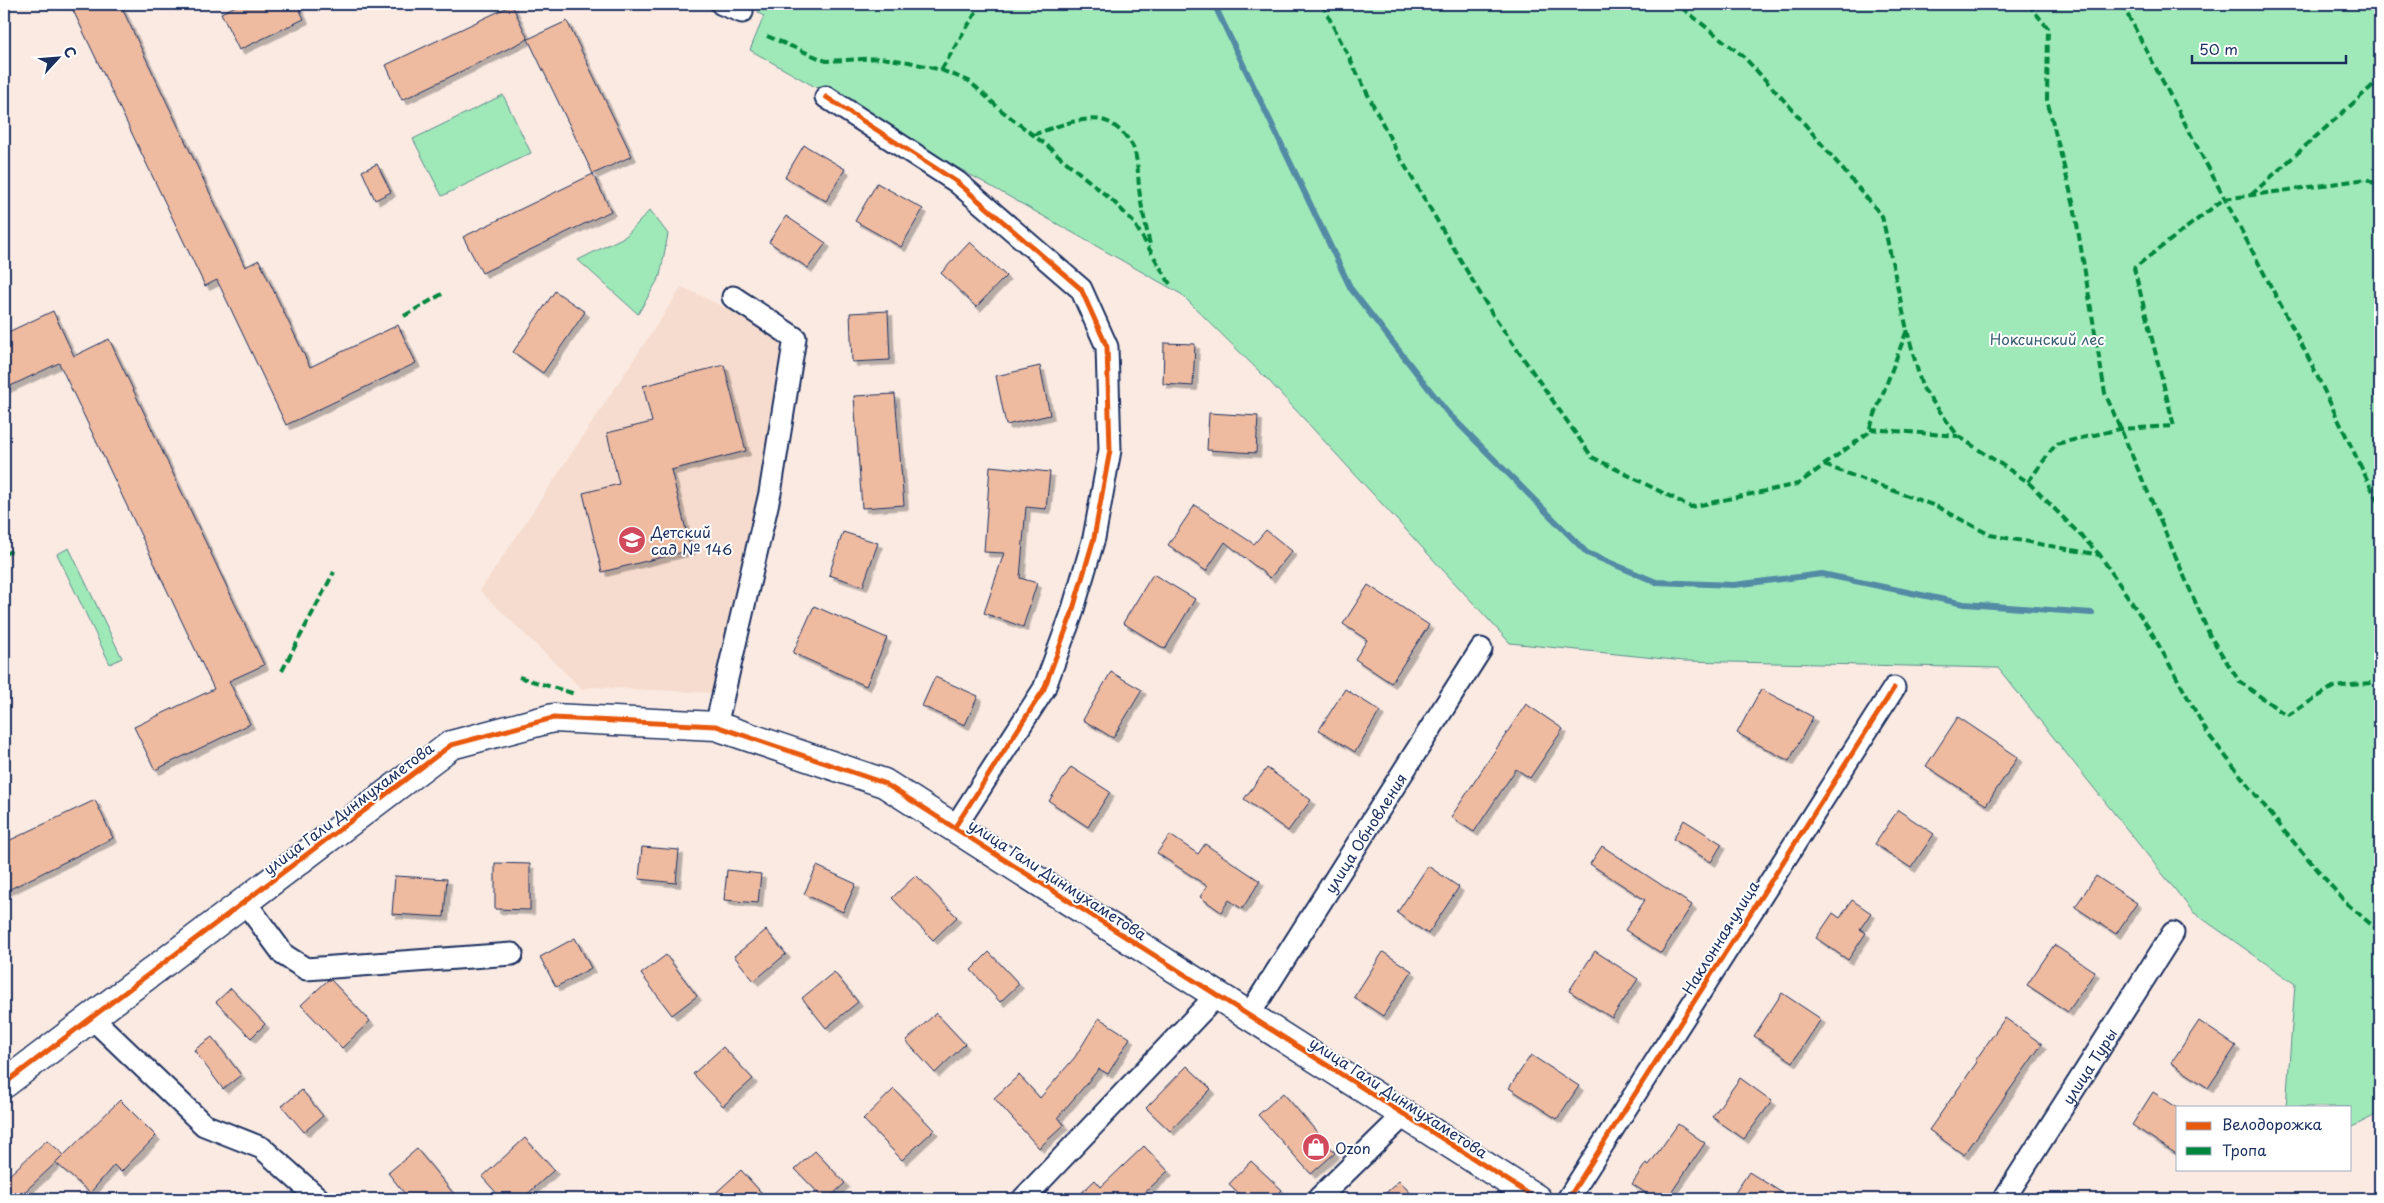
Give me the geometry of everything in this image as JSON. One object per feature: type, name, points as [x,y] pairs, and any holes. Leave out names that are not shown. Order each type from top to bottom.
[{"type":"street","points":[[826,97],[957,182],[1081,289],[1106,347],[1110,450],[1094,538],[1071,616],[1044,689],[955,827]]},
{"type":"street","points":[[716,726],[770,493],[795,338],[733,297]]},
{"type":"street","name":"улица Обновления","points":[[1249,1015],[1481,648]]},
{"type":"street","name":"Наклонная улица","points":[[1568,1199],[1894,688]]},
{"type":"street","name":"улица Гали Динмухаметова","points":[[4,1084],[451,744],[554,718],[716,726],[884,783],[1537,1199]]},
{"type":"street","points":[[245,902],[284,955],[306,969],[512,954]]},
{"type":"street","name":"улица Туры","points":[[2004,1199],[2173,933]]},
{"type":"street","points":[[1023,1199],[1217,995]]},
{"type":"street","points":[[92,1018],[204,1125],[262,1148],[319,1199]]},
{"type":"street","points":[[1318,1199],[1404,1114]]},
{"type":"shaded area","name":"Детский сад № 146","points":[[682,287],[783,335],[774,435],[715,693],[592,687],[582,689],[480,591]]},
{"type":"green space","name":"Ноксинский лес","points":[[764,4],[2380,4],[2380,1113],[2352,1127],[2352,1106],[2286,1106],[2295,984],[2193,912],[1998,668],[1684,661],[1510,643],[1270,382],[1181,294],[750,50],[764,16],[758,13]]},
{"type":"green space","points":[[503,95],[531,153],[442,196],[413,139]]},
{"type":"green space","points":[[650,210],[668,234],[660,276],[638,314],[578,260],[626,236]]},
{"type":"green space","points":[[69,548],[122,658],[110,664],[57,554]]},
{"type":"building","points":[[70,4],[120,4],[245,267],[259,260],[310,367],[398,325],[416,363],[286,425],[217,280],[205,286]]},
{"type":"building","points":[[240,4],[297,4],[304,19],[239,50],[221,13]]},
{"type":"building","points":[[512,5],[528,39],[402,100],[386,65]]},
{"type":"building","points":[[567,21],[632,156],[593,174],[528,39]]},
{"type":"building","points":[[804,145],[845,169],[826,201],[785,177]]},
{"type":"building","points":[[377,164],[391,192],[375,200],[362,171]]},
{"type":"building","points":[[593,174],[611,211],[482,273],[463,237]]},
{"type":"building","points":[[877,183],[923,209],[901,247],[855,221]]},
{"type":"building","points":[[786,216],[826,243],[808,268],[769,242]]},
{"type":"building","points":[[970,242],[1006,276],[976,307],[941,273]]},
{"type":"building","points":[[555,291],[585,312],[543,373],[513,352]]},
{"type":"building","points":[[53,311],[74,356],[109,339],[264,665],[229,681],[250,724],[155,770],[134,727],[214,689],[59,363],[4,389],[4,334]]},
{"type":"building","points":[[888,311],[890,360],[852,362],[850,313]]},
{"type":"building","points":[[1164,343],[1195,344],[1193,386],[1163,384]]},
{"type":"building","points":[[724,365],[746,451],[671,470],[691,550],[602,572],[583,493],[619,484],[607,433],[652,422],[643,386]]},
{"type":"building","points":[[1040,366],[1050,415],[1006,425],[996,376]]},
{"type":"building","points":[[895,394],[904,505],[862,508],[854,396]]},
{"type":"building","points":[[1209,413],[1258,416],[1256,453],[1207,450]]},
{"type":"building","points":[[990,466],[1050,472],[1046,509],[1026,507],[1020,578],[1037,583],[1023,627],[984,613],[1004,553],[984,552]]},
{"type":"building","points":[[1195,505],[1254,544],[1266,530],[1292,551],[1270,578],[1225,542],[1206,571],[1168,545]]},
{"type":"building","points":[[843,532],[878,543],[863,586],[829,575]]},
{"type":"building","points":[[1153,574],[1195,599],[1165,649],[1123,623]]},
{"type":"building","points":[[1368,585],[1429,625],[1391,683],[1355,659],[1367,640],[1343,624]]},
{"type":"building","points":[[814,606],[887,638],[866,686],[793,653]]},
{"type":"building","points":[[1111,672],[1142,690],[1113,738],[1083,720]]},
{"type":"building","points":[[935,677],[978,696],[965,725],[922,706]]},
{"type":"building","points":[[1345,689],[1380,711],[1355,752],[1319,730]]},
{"type":"building","points":[[1761,689],[1813,717],[1789,761],[1737,733]]},
{"type":"building","points":[[1526,704],[1563,729],[1530,778],[1516,769],[1474,832],[1451,817]]},
{"type":"building","points":[[1958,717],[2018,757],[1986,805],[1926,766]]},
{"type":"building","points":[[1071,767],[1110,792],[1088,827],[1049,801]]},
{"type":"building","points":[[1267,768],[1311,800],[1288,831],[1244,799]]},
{"type":"building","points":[[95,800],[113,838],[4,892],[4,843]]},
{"type":"building","points":[[1898,810],[1934,834],[1911,868],[1875,844]]},
{"type":"building","points":[[1684,820],[1722,844],[1711,862],[1673,839]]},
{"type":"building","points":[[1170,835],[1198,854],[1205,844],[1260,881],[1242,909],[1229,900],[1221,912],[1200,897],[1207,886],[1157,853]]},
{"type":"building","points":[[1602,846],[1692,905],[1661,953],[1625,930],[1645,900],[1590,864]]},
{"type":"building","points":[[642,847],[679,850],[676,883],[639,879]]},
{"type":"building","points":[[495,863],[530,864],[530,910],[495,909]]},
{"type":"building","points":[[817,866],[856,884],[843,912],[804,894]]},
{"type":"building","points":[[1428,866],[1459,887],[1428,934],[1397,913]]},
{"type":"building","points":[[727,870],[761,874],[758,903],[724,900]]},
{"type":"building","points":[[916,875],[957,917],[933,940],[892,898]]},
{"type":"building","points":[[395,876],[447,879],[444,917],[392,914]]},
{"type":"building","points":[[2096,876],[2137,903],[2116,934],[2075,907]]},
{"type":"building","points":[[1852,900],[1871,913],[1860,929],[1866,933],[1848,960],[1816,938],[1833,913],[1840,918]]},
{"type":"building","points":[[766,930],[786,954],[754,981],[734,956]]},
{"type":"building","points":[[575,938],[591,968],[556,987],[540,957]]},
{"type":"building","points":[[2054,945],[2095,972],[2068,1012],[2027,985]]},
{"type":"building","points":[[1595,951],[1638,979],[1612,1018],[1569,991]]},
{"type":"building","points":[[989,952],[1019,984],[1000,1002],[971,970]]},
{"type":"building","points":[[1383,952],[1412,971],[1383,1016],[1354,997]]},
{"type":"building","points":[[666,955],[697,996],[672,1015],[641,974]]},
{"type":"building","points":[[834,972],[858,1002],[826,1028],[802,998]]},
{"type":"building","points":[[328,980],[331,980],[370,1021],[342,1048],[301,1005]]},
{"type":"building","points":[[231,988],[265,1024],[251,1038],[216,1002]]},
{"type":"building","points":[[1782,993],[1821,1019],[1793,1062],[1754,1036]]},
{"type":"building","points":[[936,1013],[965,1044],[935,1073],[906,1041]]},
{"type":"building","points":[[1099,1018],[1130,1038],[1108,1074],[1099,1069],[1058,1117],[1064,1125],[1039,1148],[994,1098],[1019,1075],[1040,1098],[1075,1057]]},
{"type":"building","points":[[2005,1018],[2042,1044],[1964,1155],[1929,1130],[1977,1062],[1975,1061]]},
{"type":"building","points":[[2199,1021],[2236,1046],[2208,1088],[2171,1063]]},
{"type":"building","points":[[212,1037],[241,1075],[223,1089],[194,1050]]},
{"type":"building","points":[[723,1047],[753,1079],[723,1106],[693,1074]]},
{"type":"building","points":[[1531,1055],[1579,1086],[1557,1119],[1509,1088]]},
{"type":"building","points":[[1187,1066],[1211,1089],[1170,1131],[1146,1108]]},
{"type":"building","points":[[1740,1078],[1772,1101],[1744,1139],[1712,1117]]},
{"type":"building","points":[[894,1089],[934,1130],[902,1160],[863,1119]]},
{"type":"building","points":[[302,1090],[323,1116],[304,1132],[282,1106]]},
{"type":"building","points":[[2153,1092],[2176,1107],[2176,1154],[2132,1125]]},
{"type":"building","points":[[1283,1093],[1335,1153],[1311,1174],[1258,1115]]},
{"type":"building","points":[[120,1100],[156,1136],[121,1172],[114,1165],[90,1193],[56,1163],[62,1157],[17,1199],[4,1199],[4,1180],[47,1140],[64,1155]]},
{"type":"building","points":[[1678,1124],[1705,1143],[1667,1199],[1655,1199],[1632,1184],[1646,1163],[1649,1165]]},
{"type":"building","points":[[525,1138],[554,1170],[522,1199],[502,1199],[482,1177]]},
{"type":"building","points":[[1144,1146],[1168,1171],[1138,1199],[1075,1199],[1095,1180],[1101,1187]]},
{"type":"building","points":[[417,1149],[458,1199],[409,1199],[388,1173]]},
{"type":"building","points":[[815,1151],[845,1183],[828,1199],[824,1199],[795,1169]]},
{"type":"building","points":[[1251,1161],[1282,1190],[1273,1199],[1245,1199],[1229,1184]]},
{"type":"building","points":[[741,1170],[767,1199],[709,1199]]},
{"type":"building","points":[[1749,1172],[1792,1199],[1731,1199]]},
{"type":"building","points":[[1399,1181],[1416,1199],[1379,1199]]},
{"type":"waterway","points":[[1214,4],[1351,289],[1447,412],[1587,553],[1656,582],[1734,585],[1822,574],[1964,604],[2092,613]]},
{"type":"marked path","points":[[941,70],[981,4]]},
{"type":"marked path","points":[[1322,4],[1398,154],[1491,312],[1592,457],[1691,507],[1798,484],[1868,433],[1907,330],[1882,216],[1792,109],[1744,57],[1677,4]]},
{"type":"marked path","points":[[2028,4],[2048,28],[2047,100],[2074,206],[2105,393],[2210,636],[2239,681],[2287,716],[2333,687],[2380,682]]},
{"type":"marked path","points":[[2122,4],[2306,353],[2380,506]]},
{"type":"marked path","points":[[767,36],[826,61],[881,58],[909,62],[941,70],[969,81],[1002,111],[1114,202],[1134,223],[1170,284]]},
{"type":"marked path","points":[[2251,195],[2380,79]]},
{"type":"marked path","points":[[1033,135],[1080,120],[1090,119],[1108,122],[1119,130],[1134,149],[1141,202],[1150,245]]},
{"type":"marked path","points":[[2028,482],[2056,444],[2120,429],[2174,426],[2134,268],[2224,199],[2367,179],[2380,187]]},
{"type":"marked path","points":[[404,316],[442,294]]},
{"type":"marked path","points":[[1907,330],[1922,387],[1958,436],[2028,482],[2100,555]]},
{"type":"marked path","points":[[1870,429],[1958,436]]},
{"type":"marked path","points":[[1824,465],[1938,507],[1990,535],[2100,555],[2152,633],[2208,734],[2285,832],[2346,903],[2380,932]]},
{"type":"marked path","points":[[4,554],[14,550]]},
{"type":"marked path","points":[[282,671],[334,572]]},
{"type":"marked path","points":[[519,677],[575,694]]},
{"type":"cycle path","points":[[826,97],[957,182],[1081,289],[1107,347],[1110,450],[1094,538],[1071,616],[1044,689],[955,827]]},
{"type":"cycle path","points":[[1568,1199],[1894,688]]},
{"type":"cycle path","points":[[4,1084],[451,745],[553,718],[716,726],[884,783],[1537,1199]]},
{"type":"place","name":"Детский сад № 146","points":[[632,540]]},
{"type":"place","name":"Ozon","points":[[1316,1147]]}]
